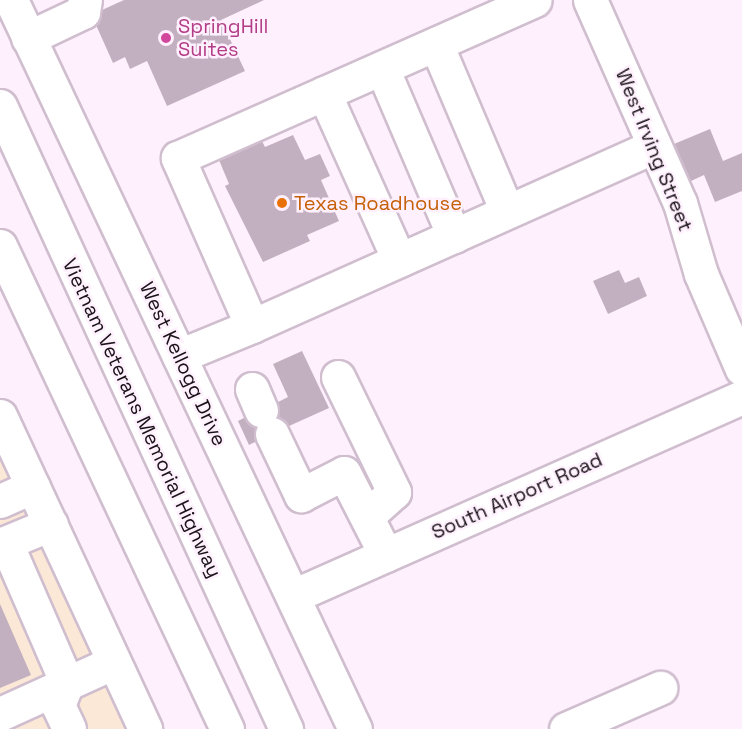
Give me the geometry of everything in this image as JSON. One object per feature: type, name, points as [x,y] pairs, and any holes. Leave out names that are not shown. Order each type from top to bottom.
[{"type":"main road","name":"West Kellogg Drive","points":[[11,0],[355,729]]},
{"type":"main road","points":[[28,38],[83,12],[85,0]]},
{"type":"main road","points":[[252,326],[178,158],[535,0]]},
{"type":"main road","name":"West Irving Street","points":[[590,0],[680,203],[701,273],[742,369]]},
{"type":"main road","points":[[436,44],[507,212]]},
{"type":"main road","points":[[382,68],[454,236]]},
{"type":"main road","points":[[324,93],[399,260]]},
{"type":"main road","name":"Vietnam Veterans Memorial Highway","points":[[0,106],[286,729]]},
{"type":"main road","points":[[179,356],[252,326],[654,146]]},
{"type":"main road","points":[[0,246],[227,729]]},
{"type":"main road","points":[[338,377],[394,492],[367,516]]},
{"type":"main road","name":"South Airport Road","points":[[293,596],[742,397]]},
{"type":"main road","points":[[262,411],[301,495],[344,473],[386,555]]},
{"type":"main road","points":[[0,416],[145,729]]},
{"type":"main road","points":[[0,501],[33,486]]},
{"type":"main road","points":[[123,507],[203,729]]},
{"type":"main road","points":[[51,524],[3,544],[67,683],[58,705],[69,729]]},
{"type":"main road","points":[[0,714],[114,662]]},
{"type":"main road","points":[[566,729],[660,688]]},
{"type":"shaded area","points":[[0,422],[144,729],[0,729]]},
{"type":"building","name":"SpringHill Suites","points":[[124,0],[264,0],[221,20],[245,71],[167,106],[147,61],[130,69],[125,57],[113,63],[96,25],[102,10]]},
{"type":"building","points":[[710,129],[723,161],[742,153],[742,191],[715,202],[704,175],[691,181],[674,144]]},
{"type":"building","name":"Texas Roadhouse","points":[[293,135],[305,160],[320,154],[330,176],[321,180],[339,221],[307,235],[310,241],[263,262],[225,186],[229,184],[219,160],[262,141],[265,147]]},
{"type":"building","points":[[619,270],[625,283],[639,277],[647,296],[608,314],[593,281]]},
{"type":"building","points":[[302,351],[329,408],[289,426],[278,417],[278,402],[288,397],[273,364]]},
{"type":"building","points":[[244,418],[255,427],[255,442],[249,445],[238,421]]},
{"type":"building","points":[[0,604],[31,675],[0,688]]},
{"type":"place","name":"SpringHill Suites","points":[[166,38]]},
{"type":"place","name":"Texas Roadhouse","points":[[282,203]]}]
